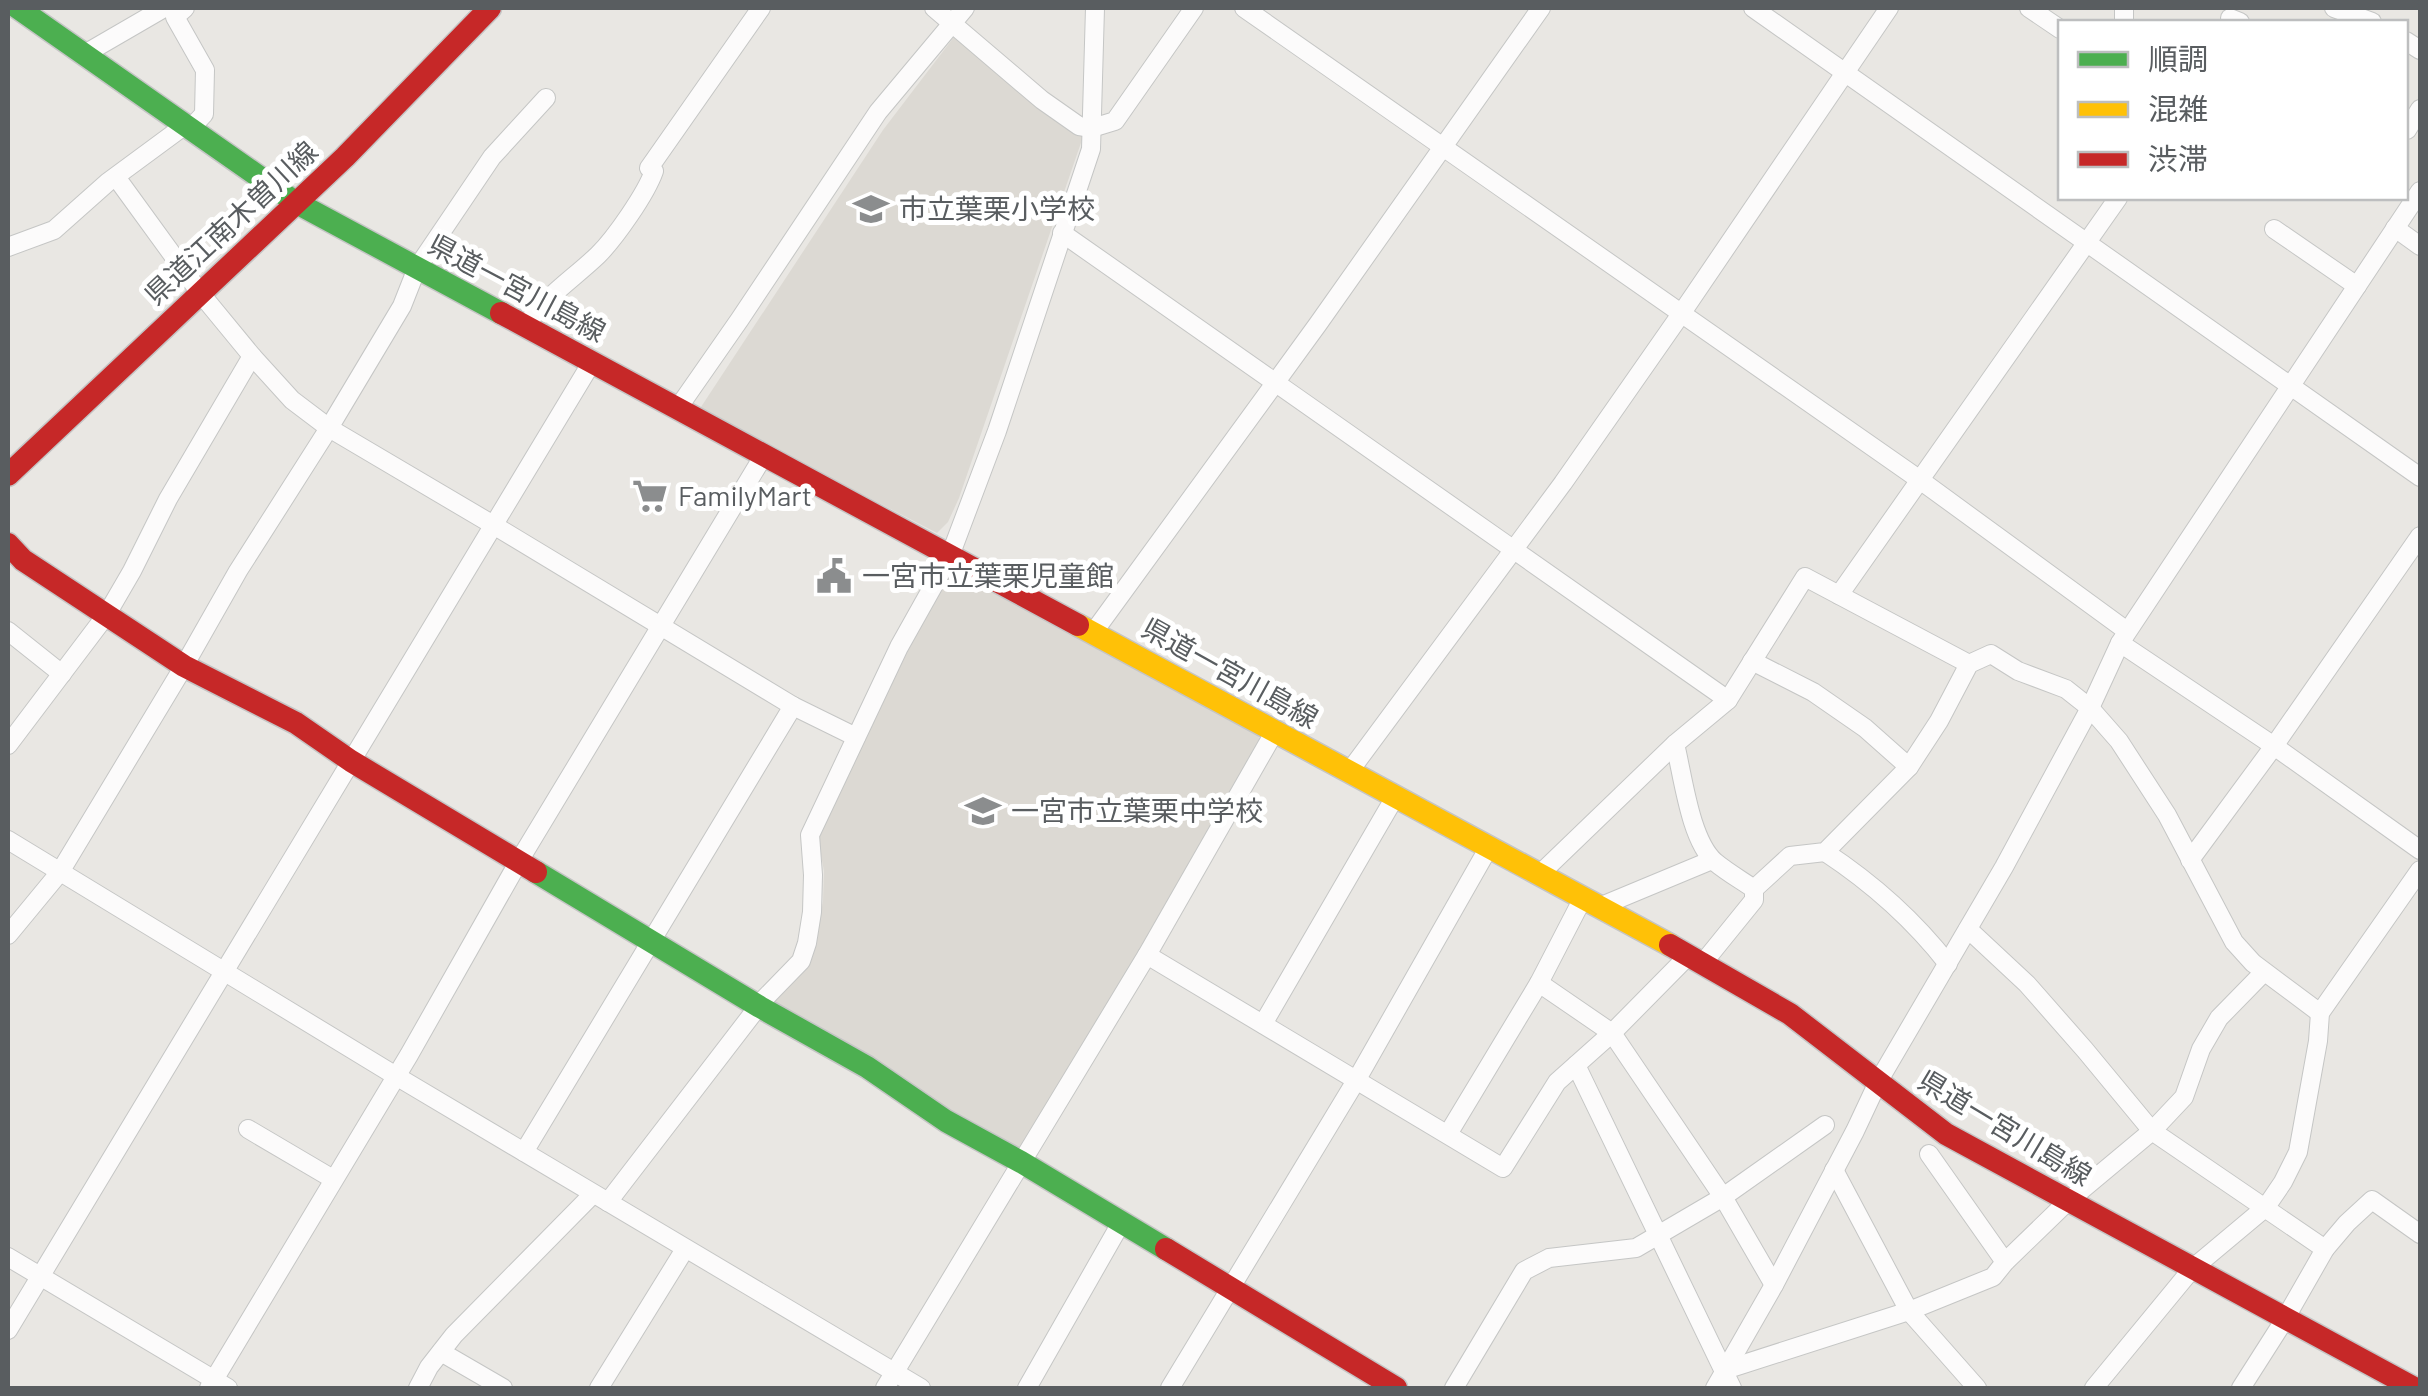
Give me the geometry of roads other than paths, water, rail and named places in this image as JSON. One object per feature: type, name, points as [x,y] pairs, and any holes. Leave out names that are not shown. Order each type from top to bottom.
[{"type":"main road","name":"県道一宮川島線","points":[[18,8],[296,202],[1696,959],[1790,1014],[1946,1134],[2415,1388]]},
{"type":"main road","name":"県道江南木曽川線","points":[[8,475],[345,157],[490,8]]},
{"type":"main road","points":[[8,544],[22,560],[184,666],[296,724],[867,1067],[946,1120],[1396,1388]]},
{"type":"street","points":[[526,326],[534,312],[598,254],[648,189],[654,172],[649,168],[762,8]]},
{"type":"street","points":[[934,8],[1042,100],[1079,126],[1092,128],[1115,121],[1194,8]]},
{"type":"street","points":[[678,408],[878,112],[965,8]]},
{"type":"street","points":[[418,1388],[454,1335],[541,1244],[601,1198],[764,999],[800,962],[812,912],[810,835],[900,647],[950,556],[997,431],[1091,149],[1095,8]]},
{"type":"street","points":[[1244,8],[1920,480],[2124,636],[2420,850]]},
{"type":"street","points":[[1094,633],[1541,8]]},
{"type":"street","points":[[1753,8],[2420,477]]},
{"type":"street","points":[[1349,772],[1514,551],[1681,314],[1888,8]]},
{"type":"street","points":[[2029,8],[2058,29]]},
{"type":"street","points":[[2334,8],[2367,20]]},
{"type":"street","points":[[8,248],[54,230],[116,177],[204,114],[205,70],[172,10],[83,54]]},
{"type":"street","points":[[8,935],[60,872],[238,570],[402,306],[417,268],[492,157],[546,98]]},
{"type":"street","points":[[116,177],[201,294],[292,400],[329,428],[661,628],[793,706],[856,737]]},
{"type":"street","points":[[1715,1388],[1774,1285],[1878,1082],[2090,708],[2124,636],[2420,191]]},
{"type":"street","points":[[1839,595],[2117,200]]},
{"type":"street","points":[[2395,228],[2420,246]]},
{"type":"street","points":[[2274,229],[2357,286]]},
{"type":"street","points":[[1062,233],[1728,700]]},
{"type":"street","points":[[8,744],[106,614],[252,356]]},
{"type":"street","points":[[8,1330],[592,362]]},
{"type":"street","points":[[8,1256],[217,1386],[333,1179],[764,455]]},
{"type":"street","points":[[2190,860],[2420,536]]},
{"type":"street","points":[[1540,874],[1675,744],[1728,700],[1805,577],[1968,664]]},
{"type":"street","points":[[8,630],[62,674]]},
{"type":"street","points":[[1147,955],[1502,1168],[1557,1082],[1696,959],[1754,900],[1754,889],[1790,856],[1825,852],[1910,767],[1968,664],[1991,654],[2018,671],[2066,689],[2090,708],[2119,741],[2158,800],[2234,942],[2264,972],[2320,1013]]},
{"type":"street","points":[[1752,661],[1812,692],[1865,728],[1910,767]]},
{"type":"street","points":[[524,1152],[793,706]]},
{"type":"street","points":[[890,1381],[1147,955],[1274,730]]},
{"type":"street","points":[[1675,744],[1688,810],[1712,860],[1754,889]]},
{"type":"street","points":[[1262,1024],[1395,797]]},
{"type":"street","points":[[8,840],[685,1249],[890,1381],[921,1388]]},
{"type":"street","points":[[1170,1388],[1357,1079],[1490,847]]},
{"type":"street","points":[[1825,852],[1895,904],[1948,964]]},
{"type":"street","points":[[1448,1134],[1591,902],[1712,860]]},
{"type":"street","points":[[2094,1388],[2192,1269],[2266,1207],[2283,1182],[2298,1152],[2320,1013],[2420,870]]},
{"type":"street","points":[[1968,929],[2026,984],[2086,1050],[2152,1132],[2325,1249]]},
{"type":"street","points":[[1725,1370],[1909,1311],[1993,1276],[2067,1202],[2152,1132],[2184,1097],[2201,1049],[2219,1018],[2264,972]]},
{"type":"street","points":[[1539,983],[1612,1033],[1724,1197],[1774,1285]]},
{"type":"street","points":[[1576,1066],[1732,1388]]},
{"type":"street","points":[[1454,1388],[1524,1271],[1549,1258],[1636,1248],[1724,1197],[1825,1125]]},
{"type":"street","points":[[248,1129],[333,1179]]},
{"type":"street","points":[[1930,1154],[2004,1262]]},
{"type":"street","points":[[1834,1170],[1909,1311],[1977,1388]]},
{"type":"street","points":[[2241,1388],[2325,1249],[2372,1200],[2420,1234]]},
{"type":"street","points":[[1027,1388],[1121,1223]]},
{"type":"street","points":[[600,1388],[685,1249]]},
{"type":"street","points":[[441,1352],[503,1388]]},
{"type":"street","points":[[2415,1388],[2420,1382]]},
{"type":"place","name":"市立葉栗小学校","points":[[871,209]]},
{"type":"place","name":"FamilyMart","points":[[650,496]]},
{"type":"place","name":"一宮市立葉栗児童館","points":[[834,576]]},
{"type":"place","name":"一宮市立葉栗中学校","points":[[983,811]]}]
